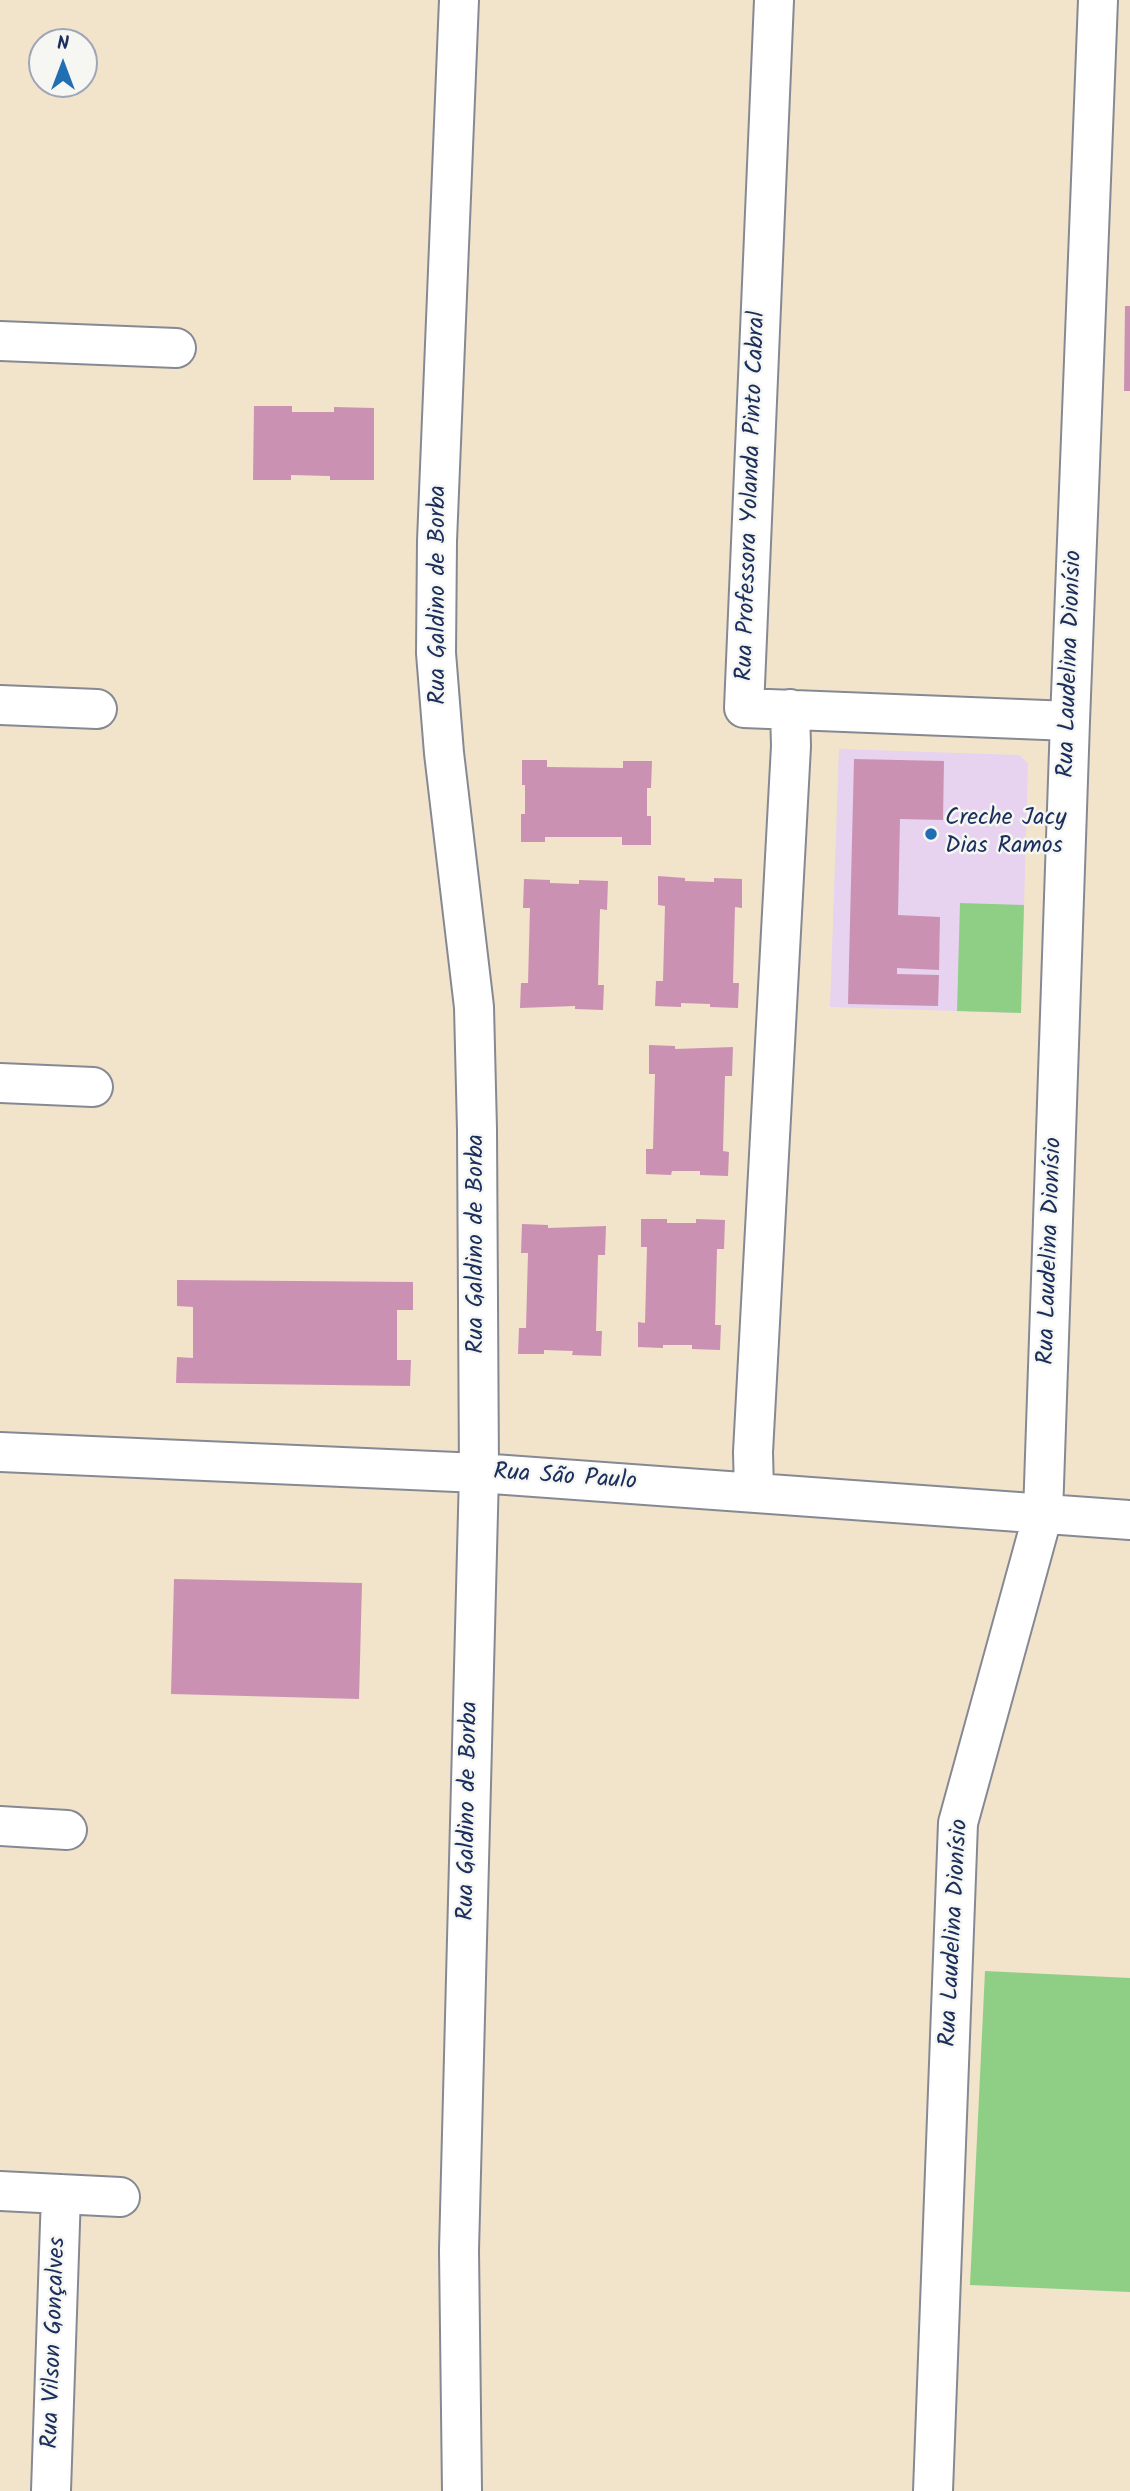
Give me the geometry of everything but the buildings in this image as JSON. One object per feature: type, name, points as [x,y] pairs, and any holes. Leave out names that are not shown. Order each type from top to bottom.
[{"type":"street","name":"Rua Galdino de Borba","points":[[458,0],[437,541],[436,653],[444,753],[474,1007],[479,1473],[459,2250],[463,2491]]},
{"type":"street","name":"Rua Professora Yolanda Pinto Cabral","points":[[774,0],[744,708],[1070,721]]},
{"type":"street","name":"Rua Laudelina Dionísio","points":[[933,2491],[958,1823],[1043,1514],[1098,0]]},
{"type":"street","points":[[0,341],[176,348]]},
{"type":"street","points":[[0,705],[97,709]]},
{"type":"street","points":[[754,1492],[753,1452],[791,746],[790,709]]},
{"type":"street","points":[[0,1083],[93,1087]]},
{"type":"street","name":"Rua São Paulo","points":[[0,1452],[479,1473],[1130,1520]]},
{"type":"street","points":[[0,1826],[67,1830]]},
{"type":"street","points":[[0,2191],[120,2197]]},
{"type":"street","name":"Rua Vilson Gonçalves","points":[[51,2491],[61,2194]]},
{"type":"shaded area","name":"Creche Jacy Dias Ramos","points":[[839,749],[1019,755],[1028,763],[1021,1013],[830,1007]]},
{"type":"green space","points":[[960,903],[1024,905],[1021,1013],[957,1011]]},
{"type":"green space","points":[[985,1971],[1130,1978],[1130,2292],[970,2285]]},
{"type":"place","name":"Creche Jacy Dias Ramos","points":[[931,834]]}]
